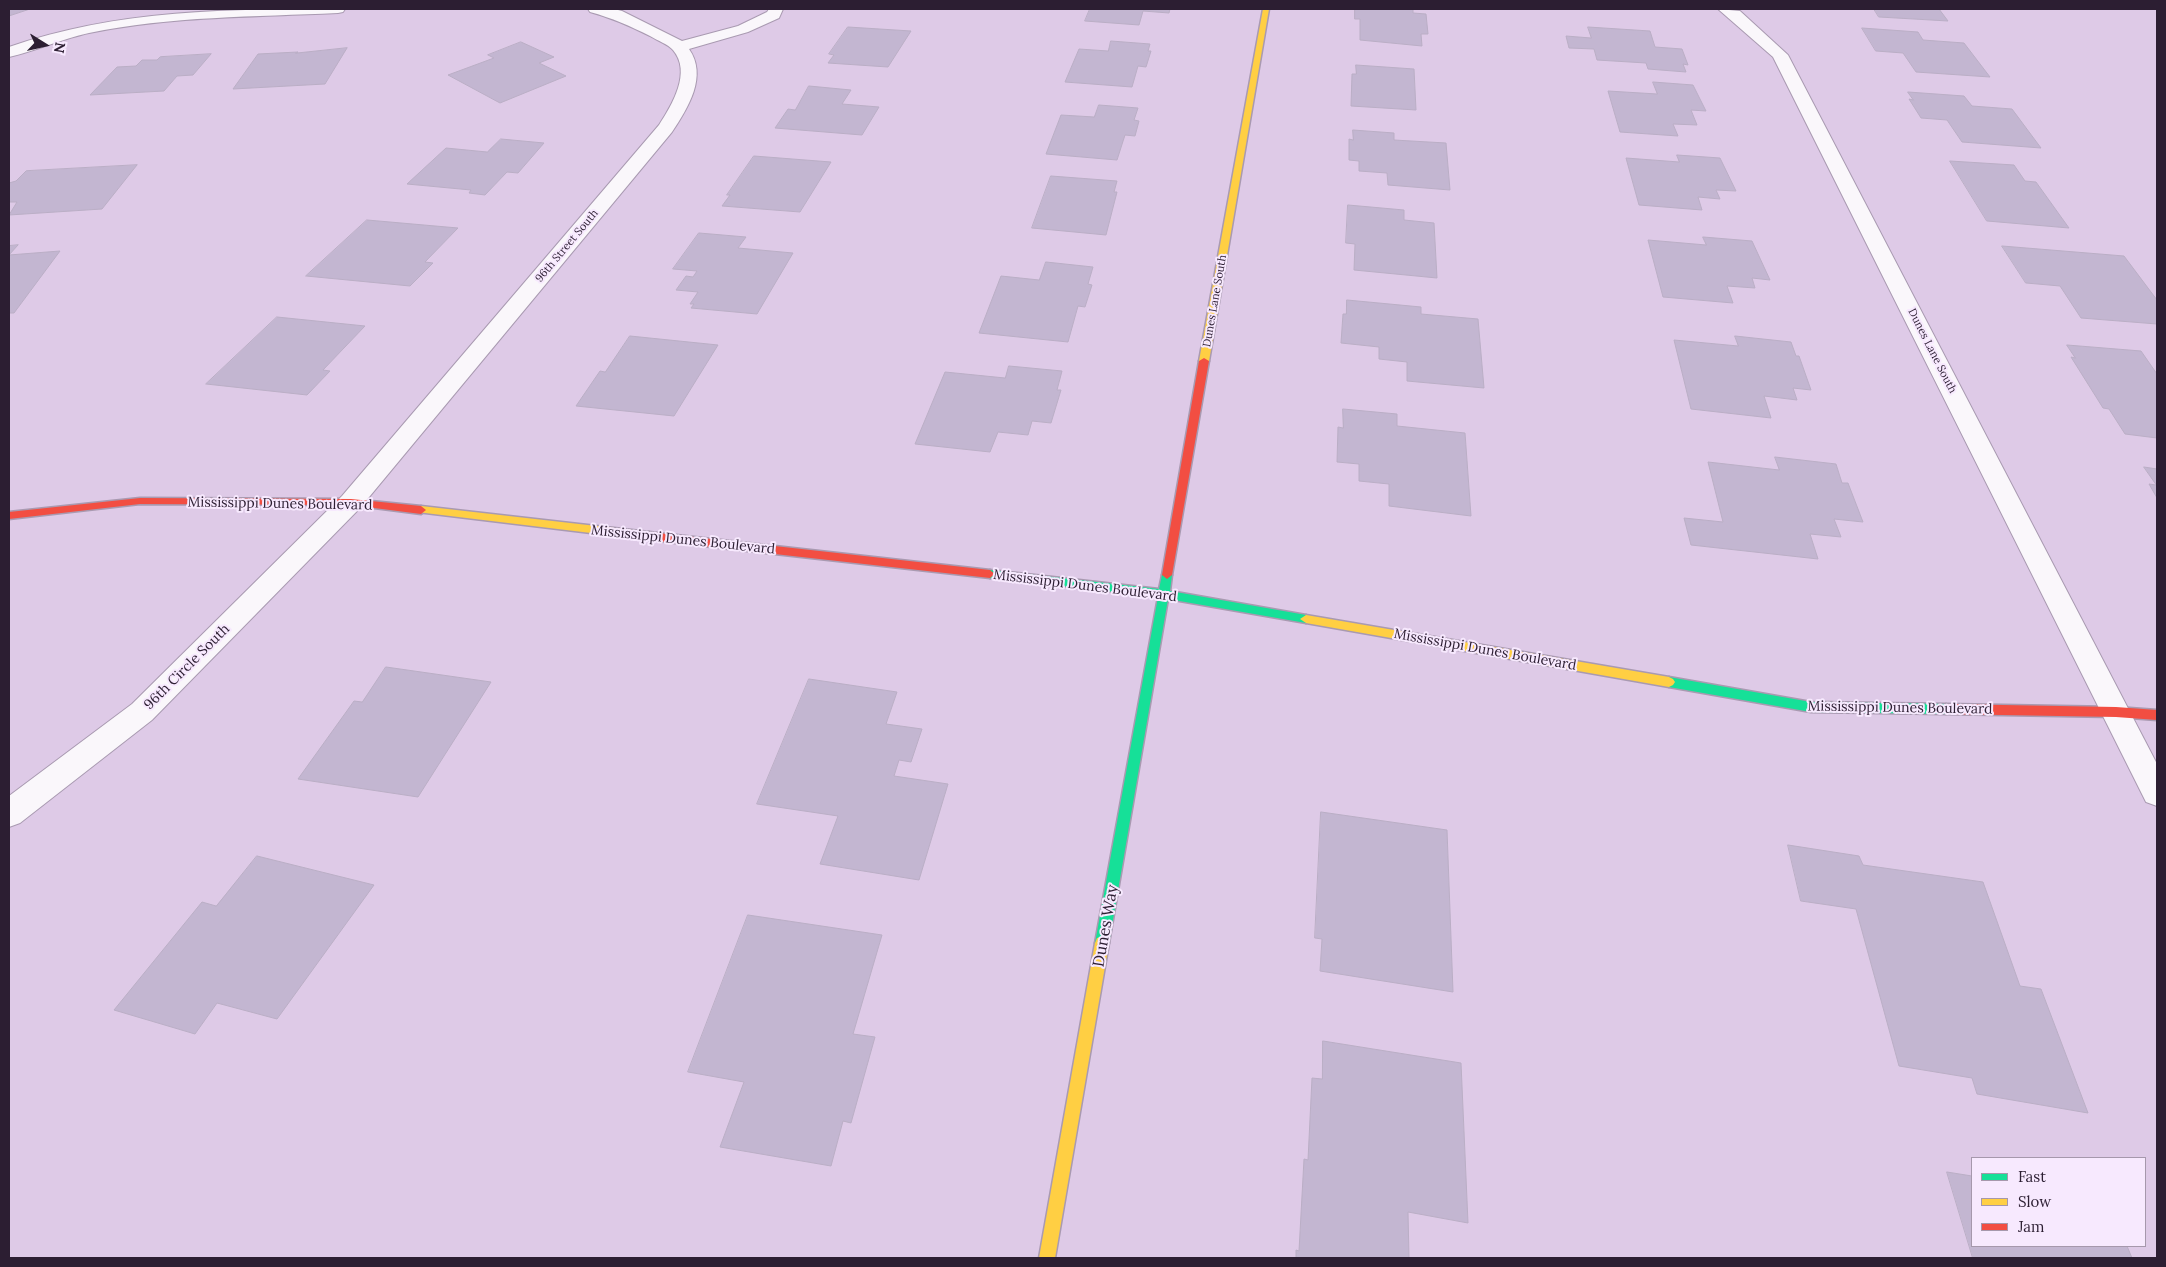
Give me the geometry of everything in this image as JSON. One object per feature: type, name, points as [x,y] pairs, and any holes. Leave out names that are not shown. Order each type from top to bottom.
[{"type":"street","points":[[9,52],[55,36],[134,22],[338,9]]},
{"type":"street","points":[[595,9],[626,12],[641,24],[679,47],[743,29],[774,14],[776,9]]},
{"type":"street","name":"Dunes Lane South","points":[[1165,594],[1266,9]]},
{"type":"street","name":"Dunes Lane South","points":[[1725,9],[1735,14],[1780,55],[2157,793]]},
{"type":"street","name":"96th Street South","points":[[351,502],[666,128],[681,106],[688,83],[688,64],[679,47]]},
{"type":"street","name":"Mississippi Dunes Boulevard","points":[[9,516],[140,502],[351,502],[1165,594],[1811,708],[2116,712],[2157,716]]},
{"type":"street","name":"96th Circle South","points":[[9,814],[142,712],[351,502]]},
{"type":"street","name":"Dunes Way","points":[[1048,1258],[1165,594]]},
{"type":"building","points":[[9,9],[30,9],[9,16]]},
{"type":"building","points":[[1090,9],[1170,9],[1169,13],[1143,11],[1139,25],[1085,21]]},
{"type":"building","points":[[1355,9],[1413,9],[1413,13],[1426,14],[1428,34],[1421,34],[1422,46],[1360,40],[1360,19],[1355,19]]},
{"type":"building","points":[[1874,9],[1939,9],[1948,21],[1879,17]]},
{"type":"building","points":[[848,27],[911,31],[888,67],[828,63],[834,55],[829,54]]},
{"type":"building","points":[[1588,27],[1650,31],[1655,47],[1682,49],[1688,65],[1683,64],[1686,72],[1648,69],[1646,63],[1597,60],[1594,49],[1569,48],[1566,36],[1591,38]]},
{"type":"building","points":[[1862,28],[1918,32],[1923,40],[1964,43],[1990,77],[1916,72],[1903,53],[1876,51]]},
{"type":"building","points":[[1111,41],[1150,44],[1148,51],[1151,51],[1146,67],[1138,66],[1132,87],[1065,82],[1079,49],[1108,51]]},
{"type":"building","points":[[521,42],[554,57],[539,63],[566,76],[500,103],[448,75],[494,58],[488,55]]},
{"type":"building","points":[[347,48],[325,84],[233,89],[258,54],[298,52],[296,53]]},
{"type":"building","points":[[211,54],[193,75],[177,76],[164,91],[90,95],[117,67],[136,66],[142,60],[157,60],[160,57]]},
{"type":"building","points":[[1356,65],[1414,69],[1416,110],[1351,106],[1352,74],[1356,74]]},
{"type":"building","points":[[1653,82],[1693,85],[1706,111],[1691,110],[1697,125],[1673,124],[1678,136],[1620,132],[1608,91],[1657,94]]},
{"type":"building","points":[[809,86],[851,90],[842,104],[879,107],[862,135],[775,128],[788,109],[795,110]]},
{"type":"building","points":[[1908,92],[1964,96],[1972,106],[2012,109],[2041,148],[1962,142],[1947,120],[1921,118],[1909,99],[1913,100]]},
{"type":"building","points":[[1099,105],[1138,108],[1134,120],[1139,121],[1135,136],[1125,135],[1117,160],[1046,154],[1061,115],[1094,117]]},
{"type":"building","points":[[1353,130],[1394,133],[1394,140],[1446,143],[1450,190],[1388,185],[1387,173],[1359,171],[1359,161],[1349,160],[1349,139],[1353,140]]},
{"type":"building","points":[[501,139],[544,143],[518,173],[507,172],[485,195],[469,193],[471,190],[407,184],[446,148],[487,152]]},
{"type":"building","points":[[1677,155],[1720,158],[1736,191],[1716,190],[1720,199],[1698,197],[1702,210],[1639,205],[1626,158],[1679,162]]},
{"type":"building","points":[[754,156],[831,162],[800,212],[722,206],[730,195],[727,195]]},
{"type":"building","points":[[1950,161],[2014,165],[2025,181],[2036,182],[2069,228],[1987,221]]},
{"type":"building","points":[[137,165],[102,209],[9,215],[17,202],[9,202],[9,183],[16,181],[26,171]]},
{"type":"building","points":[[1051,176],[1117,181],[1114,192],[1117,192],[1106,235],[1032,228]]},
{"type":"building","points":[[1348,205],[1404,210],[1404,220],[1434,223],[1437,278],[1354,270],[1355,244],[1346,243]]},
{"type":"building","points":[[367,220],[458,228],[425,262],[433,263],[410,286],[306,276]]},
{"type":"building","points":[[699,233],[746,237],[738,248],[793,253],[757,314],[691,308],[694,304],[690,304],[698,292],[676,290],[686,276],[693,277],[697,271],[673,269]]},
{"type":"building","points":[[1703,237],[1752,241],[1770,280],[1752,278],[1755,288],[1727,286],[1733,303],[1663,297],[1648,240],[1706,245]]},
{"type":"building","points":[[18,245],[9,255],[9,246]]},
{"type":"building","points":[[2002,246],[2124,256],[2157,300],[2157,324],[2081,318],[2060,286],[2026,283]]},
{"type":"building","points":[[60,251],[14,313],[9,313],[9,255]]},
{"type":"building","points":[[1046,262],[1093,267],[1088,284],[1092,285],[1085,307],[1078,306],[1068,342],[979,333],[1001,276],[1039,280]]},
{"type":"building","points":[[1347,300],[1421,307],[1421,314],[1478,319],[1484,388],[1407,381],[1407,362],[1379,359],[1379,347],[1341,343],[1343,314],[1346,314]]},
{"type":"building","points":[[277,317],[365,326],[323,370],[330,371],[307,395],[206,384]]},
{"type":"building","points":[[630,336],[718,345],[674,416],[576,406],[600,371],[605,372]]},
{"type":"building","points":[[1735,336],[1791,342],[1796,356],[1799,356],[1811,390],[1793,388],[1797,400],[1764,396],[1771,418],[1691,409],[1674,340],[1738,346]]},
{"type":"building","points":[[2067,345],[2141,351],[2157,374],[2157,438],[2125,434],[2109,409],[2103,408],[2071,357],[2075,358]]},
{"type":"building","points":[[1009,366],[1062,371],[1057,390],[1061,390],[1051,423],[1032,421],[1028,435],[998,432],[990,452],[915,444],[945,372],[1005,378]]},
{"type":"building","points":[[1343,409],[1397,414],[1397,426],[1465,433],[1471,516],[1389,506],[1389,484],[1359,481],[1359,464],[1337,462],[1338,427],[1343,428]]},
{"type":"building","points":[[1775,457],[1836,464],[1842,483],[1848,483],[1863,522],[1834,519],[1841,537],[1810,534],[1818,559],[1691,545],[1684,518],[1723,522],[1708,462],[1779,470]]},
{"type":"building","points":[[2144,467],[2157,469],[2157,498],[2149,484],[2156,485]]},
{"type":"building","points":[[386,667],[491,682],[418,797],[298,779],[354,701],[362,702]]},
{"type":"building","points":[[809,679],[897,692],[886,724],[922,729],[911,762],[899,760],[894,776],[948,784],[919,880],[820,864],[838,816],[757,804]]},
{"type":"building","points":[[1321,812],[1447,830],[1453,992],[1320,971],[1322,939],[1315,938]]},
{"type":"building","points":[[1788,845],[1859,856],[1863,865],[1983,882],[2020,986],[2041,989],[2088,1113],[1977,1094],[1972,1078],[1899,1066],[1856,909],[1801,901]]},
{"type":"building","points":[[257,856],[374,885],[277,1019],[217,1003],[195,1034],[114,1010],[202,902],[216,906]]},
{"type":"building","points":[[748,915],[882,935],[853,1034],[875,1037],[851,1123],[843,1121],[831,1166],[720,1147],[744,1082],[688,1072]]},
{"type":"building","points":[[1323,1041],[1461,1063],[1468,1223],[1408,1212],[1409,1258],[1296,1258],[1296,1250],[1299,1251],[1304,1159],[1308,1160],[1312,1078],[1322,1079]]},
{"type":"building","points":[[1947,1172],[1971,1176],[1971,1247],[2127,1247],[2132,1258],[1973,1258]]},
{"type":"traffic: fast","points":[[990,574],[1165,594],[1306,619]]},
{"type":"traffic: fast","points":[[1102,943],[1167,575]]},
{"type":"traffic: fast","points":[[1669,682],[1811,707],[1946,709]]},
{"type":"traffic: slow","points":[[1204,361],[1266,9]]},
{"type":"traffic: slow","points":[[421,510],[649,536]]},
{"type":"traffic: slow","points":[[1306,619],[1669,682]]},
{"type":"traffic: slow","points":[[1047,1258],[1102,943]]},
{"type":"traffic: jam","points":[[1167,575],[1204,361]]},
{"type":"traffic: jam","points":[[9,516],[140,501],[351,502],[421,510]]},
{"type":"traffic: jam","points":[[649,536],[990,574]]},
{"type":"traffic: jam","points":[[1946,709],[2116,712],[2157,715]]}]
